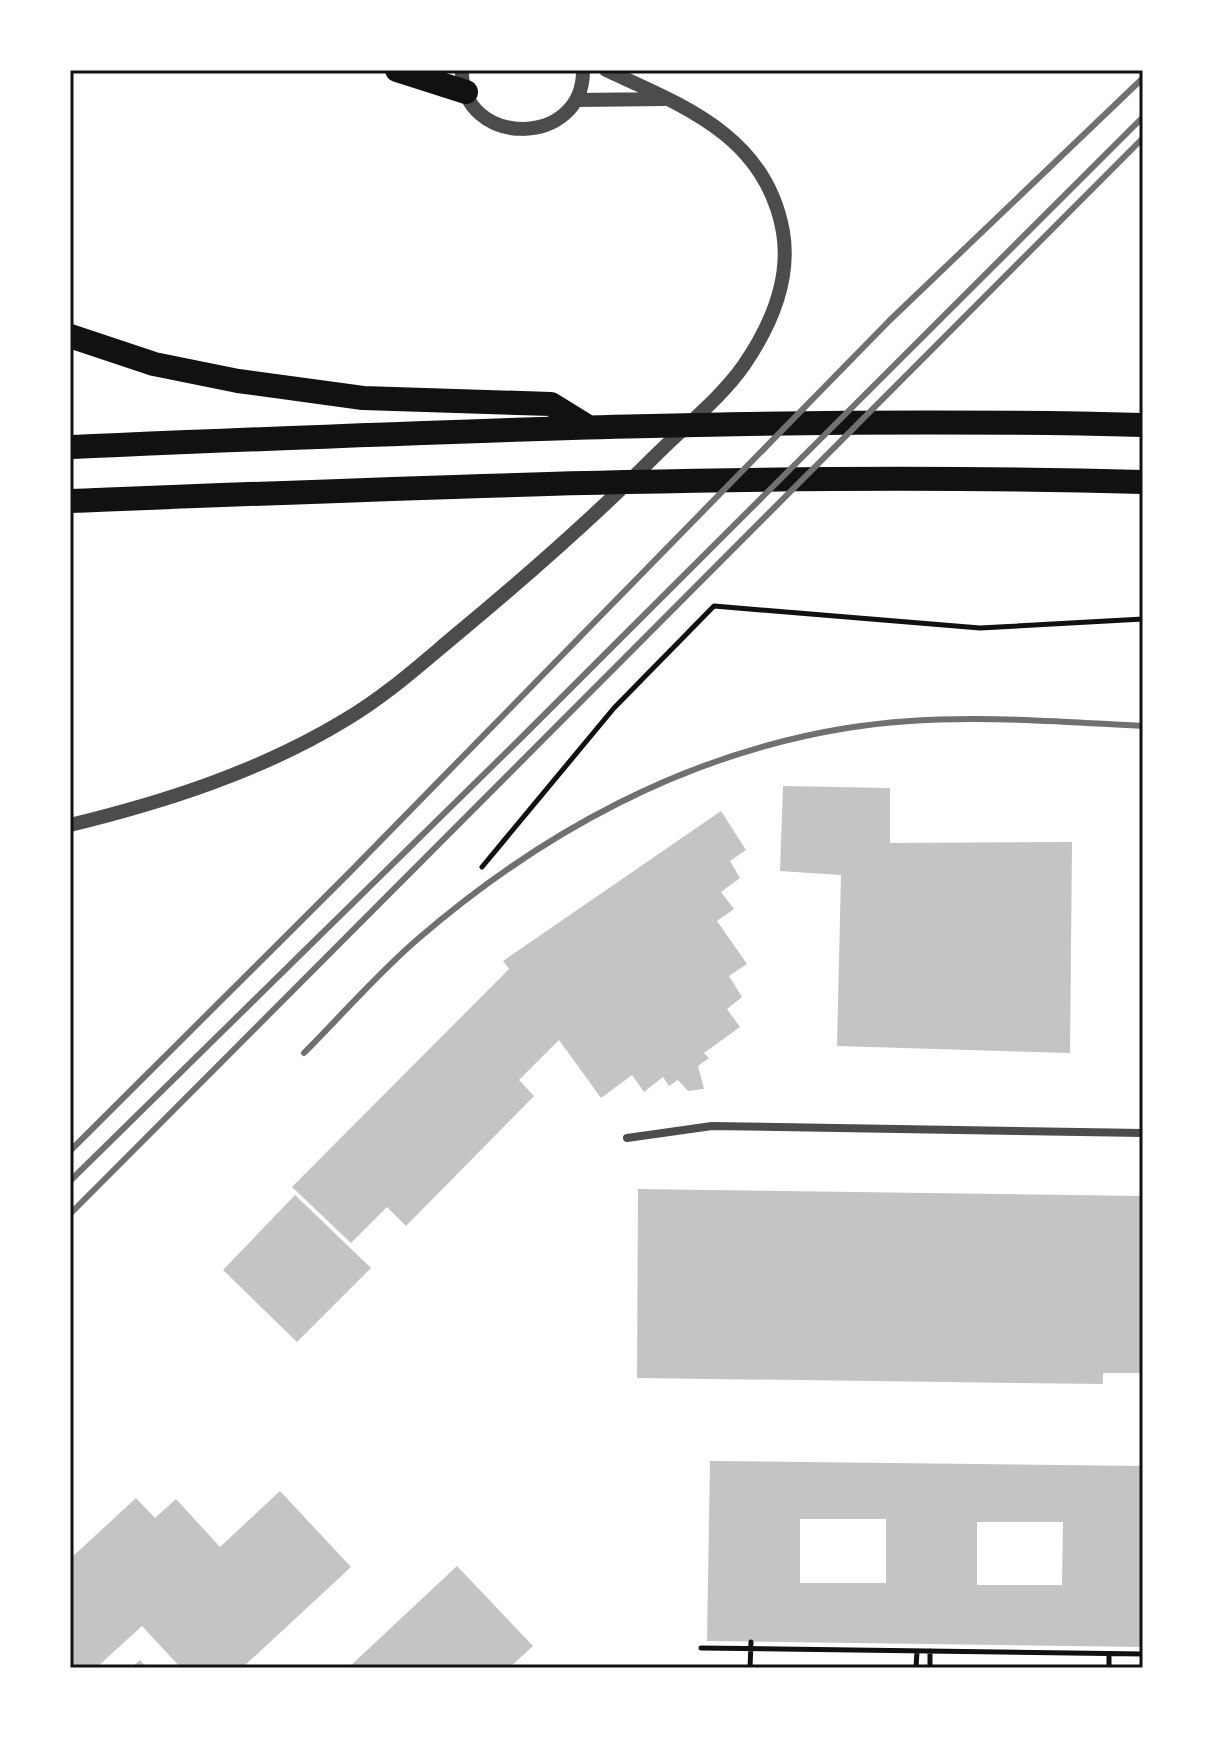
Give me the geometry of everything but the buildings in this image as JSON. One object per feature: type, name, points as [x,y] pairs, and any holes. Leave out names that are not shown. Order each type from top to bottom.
[{"type":"highway","points":[[397,70],[464,81]]},
{"type":"highway","points":[[70,336],[154,364],[238,381],[363,398],[551,404],[585,425]]},
{"type":"highway","points":[[70,447],[585,425],[971,421],[1143,425]]},
{"type":"highway","points":[[70,501],[518,486],[901,479],[1143,482]]},
{"type":"street","points":[[464,81],[476,109],[490,122],[508,130],[528,131],[547,127],[564,116],[576,100],[583,70]]},
{"type":"street","points":[[70,825],[159,802],[233,774],[308,740],[382,697],[585,526],[742,367],[764,333],[782,284],[783,233],[764,180],[731,137],[711,121],[606,70]]},
{"type":"street","points":[[576,100],[668,99]]},
{"type":"street","points":[[627,1138],[712,1126],[1143,1133]]},
{"type":"path","points":[[482,867],[614,708],[714,606],[980,628],[1142,619]]},
{"type":"path","points":[[701,1648],[750,1646],[1143,1654]]},
{"type":"path","points":[[750,1646],[750,1668]]},
{"type":"path","points":[[916,1668],[917,1651]]},
{"type":"path","points":[[930,1651],[930,1668]]},
{"type":"path","points":[[1109,1654],[1109,1668]]},
{"type":"railway","points":[[70,1151],[349,873],[890,320],[1143,78]]},
{"type":"railway","points":[[70,1181],[524,735],[1143,117]]},
{"type":"railway","points":[[70,1214],[1143,138]]},
{"type":"railway","points":[[304,1053],[389,965],[466,900],[566,832],[673,778],[787,740],[884,723],[995,719],[1143,726]]}]
